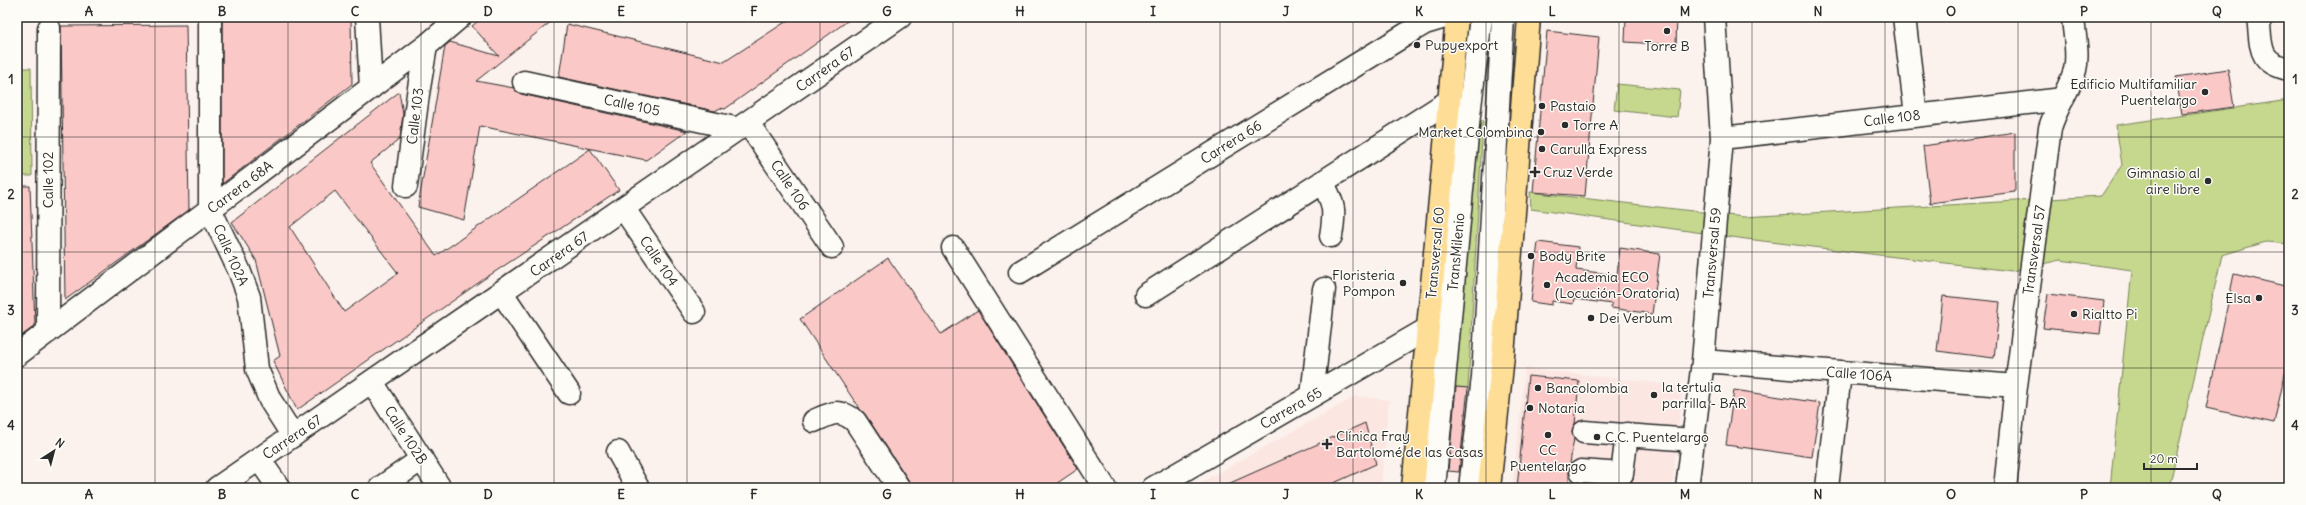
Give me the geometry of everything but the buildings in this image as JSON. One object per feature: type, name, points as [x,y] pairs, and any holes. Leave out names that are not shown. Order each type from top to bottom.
[{"type":"main road","name":"Transversal 60","points":[[1413,488],[1457,17]]},
{"type":"main road","points":[[1489,488],[1503,356],[1528,17]]},
{"type":"street","name":"Calle 102A","points":[[210,17],[210,209],[239,270],[248,297],[257,370],[270,400],[293,436]]},
{"type":"street","points":[[367,17],[371,88]]},
{"type":"street","name":"Carrera 68A","points":[[17,355],[371,88],[426,46],[460,17]]},
{"type":"street","name":"Carrera 66","points":[[1020,272],[1413,30],[1445,17]]},
{"type":"street","name":"TransMilenio","points":[[1434,488],[1469,115],[1481,17]]},
{"type":"street","points":[[1470,488],[1483,377],[1503,17]]},
{"type":"street","name":"Transversal 59","points":[[1687,488],[1703,361],[1722,138],[1714,17]]},
{"type":"street","points":[[1904,17],[1916,115]]},
{"type":"street","name":"Transversal 57","points":[[2005,488],[2016,386],[2050,128],[2055,112],[2063,99],[2075,68],[2073,17]]},
{"type":"street","points":[[2258,17],[2262,50],[2268,62],[2282,68]]},
{"type":"street","name":"Carrera 67","points":[[216,488],[744,126],[897,24]]},
{"type":"street","name":"Calle 102","points":[[48,332],[49,28]]},
{"type":"street","name":"Calle 103","points":[[406,186],[426,46]]},
{"type":"street","name":"Calle 105","points":[[524,82],[744,126]]},
{"type":"street","name":"Calle 108","points":[[1722,138],[2063,99]]},
{"type":"street","points":[[1146,295],[1449,101]]},
{"type":"street","name":"Calle 106","points":[[744,126],[832,248]]},
{"type":"street","points":[[1322,182],[1332,198],[1334,209],[1331,236]]},
{"type":"street","name":"Calle 104","points":[[624,209],[694,312]]},
{"type":"street","points":[[953,248],[1105,488]]},
{"type":"street","points":[[1312,396],[1324,289]]},
{"type":"street","points":[[502,293],[568,393]]},
{"type":"street","name":"Carrera 65","points":[[1153,488],[1429,328]]},
{"type":"street","name":"Calle 106A","points":[[1703,361],[2016,386]]},
{"type":"street","points":[[1827,488],[1840,373]]},
{"type":"street","name":"Calle 102B","points":[[372,382],[440,488]]},
{"type":"street","points":[[814,421],[832,413],[846,414],[855,421],[899,488]]},
{"type":"street","points":[[1584,432],[1693,440]]},
{"type":"street","points":[[1582,471],[1622,474],[1627,434]]},
{"type":"street","points":[[618,452],[638,488]]},
{"type":"street","points":[[259,459],[279,488]]},
{"type":"street","points":[[380,488],[422,459]]},
{"type":"shaded area","name":"C.C. Puentelargo","points":[[1525,368],[1683,386],[1672,488],[1512,488]]},
{"type":"shaded area","name":"Clínica Fray Bartolomé de las Casas","points":[[1356,396],[1389,400],[1381,488],[1191,488]]},
{"type":"green space","points":[[17,68],[31,68],[32,176],[17,176]]},
{"type":"green space","points":[[1617,84],[1680,90],[1677,117],[1614,110]]},
{"type":"green space","points":[[2289,100],[2289,244],[2266,242],[2222,255],[2169,488],[2110,488],[2132,270],[2060,260],[2012,271],[1746,239],[1531,209],[1530,192],[1744,217],[2101,196],[2122,165],[2116,125]]},
{"type":"green space","points":[[1480,120],[1483,121],[1468,388],[1454,387]]},
{"type":"place","name":"Torre B","points":[[1667,31]]},
{"type":"place","name":"Pupyexport","points":[[1417,45]]},
{"type":"place","name":"Edificio Multifamiliar Puentelargo","points":[[2205,92]]},
{"type":"place","name":"Pastaio","points":[[1542,106]]},
{"type":"place","name":"Torre A","points":[[1565,125]]},
{"type":"place","name":"Market Colombina","points":[[1541,132]]},
{"type":"place","name":"Carulla Express","points":[[1542,149]]},
{"type":"place","name":"Cruz Verde","points":[[1535,172]]},
{"type":"place","name":"Gimnasio al aire libre","points":[[2208,181]]},
{"type":"place","name":"Body Brite","points":[[1531,256]]},
{"type":"place","name":"Floristeria Pompon","points":[[1403,283]]},
{"type":"place","name":"Academia ECO (Locución-Oratoria)","points":[[1547,285]]},
{"type":"place","name":"Elsa","points":[[2259,298]]},
{"type":"place","name":"Rialtto Pi","points":[[2074,314]]},
{"type":"place","name":"Dei Verbum","points":[[1591,318]]},
{"type":"place","name":"Bancolombia","points":[[1538,388]]},
{"type":"place","name":"la tertulia parrilla - BAR","points":[[1654,395]]},
{"type":"place","name":"Notaria","points":[[1530,408]]},
{"type":"place","name":"CC Puentelargo","points":[[1548,435]]},
{"type":"place","name":"C.C. Puentelargo","points":[[1597,437]]},
{"type":"place","name":"Clínica Fray Bartolomé de las Casas","points":[[1327,444]]}]
